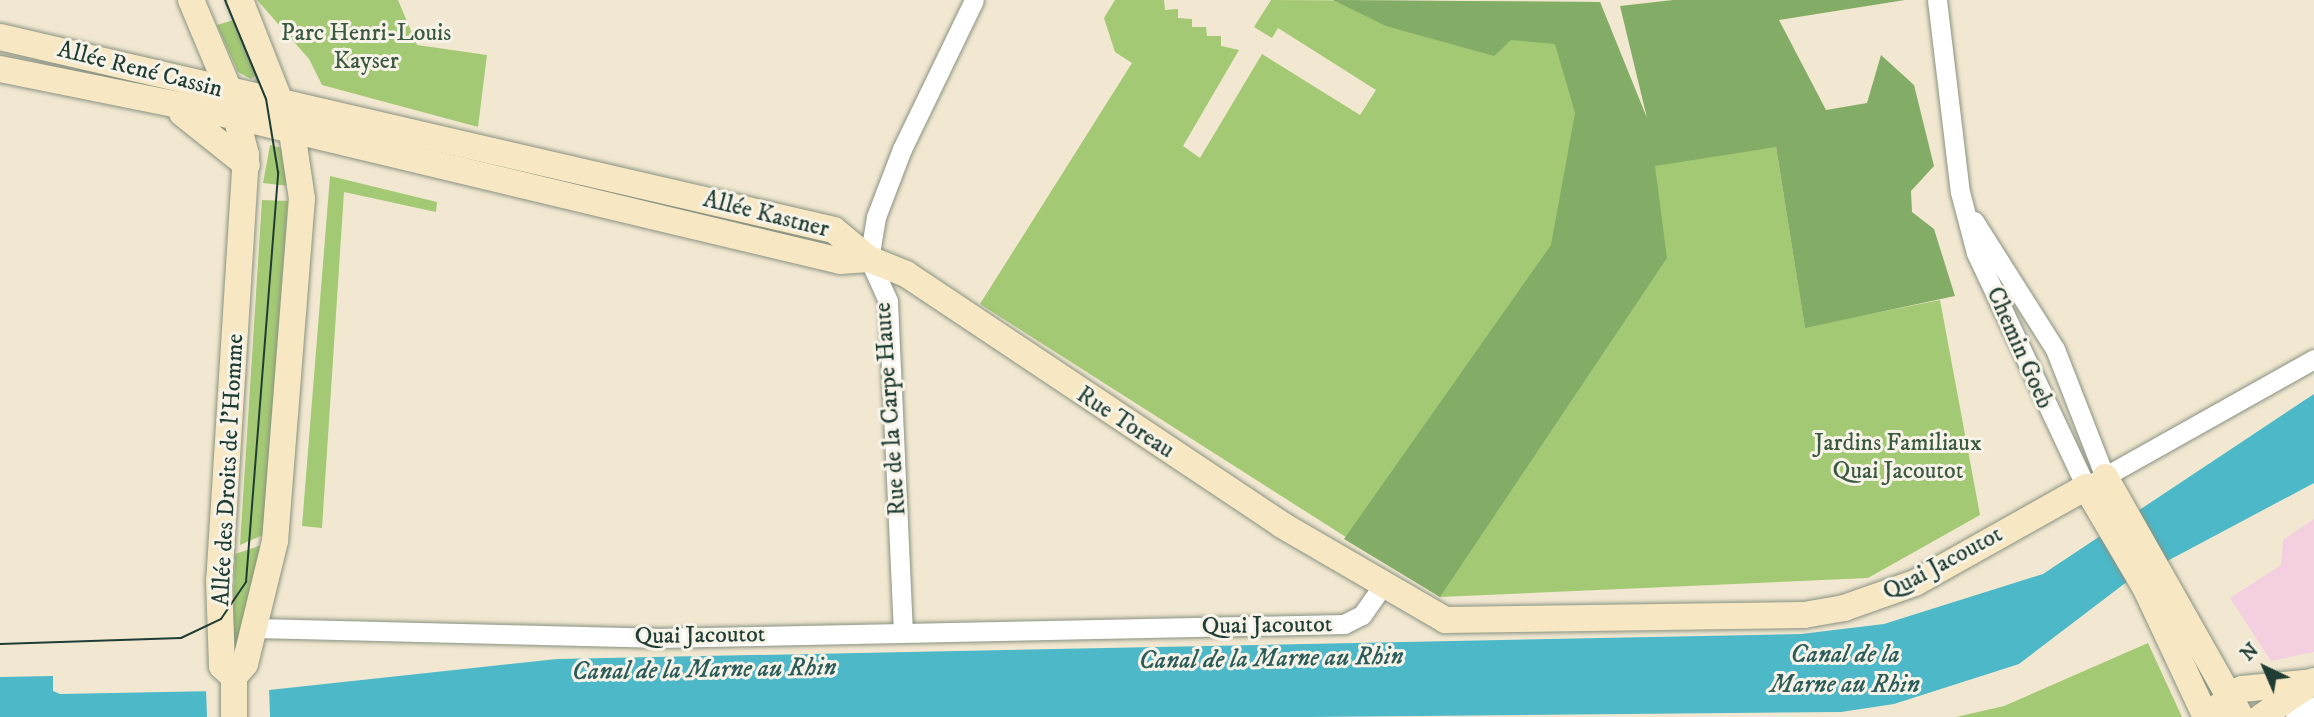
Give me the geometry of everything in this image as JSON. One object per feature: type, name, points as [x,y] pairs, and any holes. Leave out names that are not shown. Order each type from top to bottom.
[{"type":"main road","name":"Allée des Droits de l'Homme","points":[[191,0],[234,105],[247,165],[219,570],[222,666],[234,677],[245,664],[256,628],[275,541],[302,199],[292,132],[240,0]]},
{"type":"main road","name":"Allée René Cassin","points":[[0,37],[234,105],[292,132]]},
{"type":"main road","name":"Allée René Cassin","points":[[0,69],[165,104],[281,103]]},
{"type":"main road","name":"Allée Kastner","points":[[281,103],[834,230],[869,260]]},
{"type":"main road","name":"Allée René Cassin","points":[[165,104],[204,125],[247,165]]},
{"type":"main road","name":"Allée Kastner","points":[[292,132],[840,261],[869,260]]},
{"type":"main road","points":[[747,239],[752,211]]},
{"type":"main road","name":"Rue Toreau","points":[[869,260],[906,274],[1025,359],[1382,586]]},
{"type":"main road","points":[[2096,482],[2154,584],[2206,649],[2235,706]]},
{"type":"main road","name":"Quai Jacoutot","points":[[1382,586],[1455,621],[1804,615],[1903,588],[2096,482]]},
{"type":"main road","points":[[2154,584],[2207,717],[2275,686],[2314,682]]},
{"type":"main road","points":[[2206,649],[2275,686]]},
{"type":"main road","points":[[234,677],[234,717]]},
{"type":"main road","points":[[2261,717],[2314,682]]},
{"type":"street","points":[[869,260],[876,217],[902,149],[974,0]]},
{"type":"street","name":"Chemin Goeb","points":[[1937,0],[1964,205],[1976,253],[2096,482]]},
{"type":"street","name":"Chemin Goeb","points":[[1964,205],[2055,349],[2096,482]]},
{"type":"street","name":"Rue de la Carpe Haute","points":[[869,260],[888,301],[903,633]]},
{"type":"street","name":"Quai Jacoutot","points":[[2096,482],[2314,359]]},
{"type":"street","name":"Quai Jacoutot","points":[[256,628],[654,638],[1344,624],[1362,615],[1382,586]]},
{"type":"street","points":[[2295,717],[2314,706]]},
{"type":"shaded area","points":[[2314,519],[2314,652],[2271,661],[2230,598],[2281,565],[2283,540]]},
{"type":"green space","name":"Parc Henri-Louis Kayser","points":[[257,0],[398,0],[417,45],[487,55],[478,127],[322,85],[309,59]]},
{"type":"green space","name":"Jardins Familiaux Quai Jacoutot","points":[[1115,0],[1164,0],[1165,10],[1178,9],[1178,18],[1192,19],[1192,27],[1206,27],[1207,36],[1221,36],[1221,46],[1239,50],[1183,146],[1200,158],[1262,54],[1360,115],[1376,90],[1278,28],[1272,38],[1254,27],[1271,0],[1600,2],[1649,125],[1776,147],[1805,327],[1940,300],[1980,515],[1868,578],[1440,597],[980,304],[1132,63],[1115,52],[1104,18]]},
{"type":"green space","points":[[1333,0],[1600,2],[1647,118],[1620,6],[1673,0],[1905,0],[1779,20],[1826,110],[1867,103],[1881,55],[1914,85],[1934,166],[1911,191],[1912,212],[1934,229],[1955,296],[1805,328],[1776,147],[1655,166],[1667,258],[1440,597],[1344,539],[1551,245],[1575,113],[1555,44],[1511,40],[1494,56],[1386,26]]},
{"type":"green space","points":[[237,19],[258,74],[251,79],[238,72],[217,25]]},
{"type":"green space","points":[[270,145],[282,148],[289,186],[263,183]]},
{"type":"green space","points":[[330,176],[437,202],[436,212],[344,192],[322,528],[302,526]]},
{"type":"green space","points":[[262,200],[288,201],[263,535],[240,545]]},
{"type":"green space","points":[[262,545],[240,656],[232,656],[235,554]]},
{"type":"green space","points":[[2148,643],[2182,717],[1956,717],[2004,706]]},
{"type":"water","name":"Canal de la Marne au Rhin","points":[[2314,394],[2314,483],[2124,584],[2019,664],[1894,704],[1841,712],[1307,717],[0,717],[0,677],[53,676],[53,691],[60,694],[269,690],[557,659],[1801,634],[1884,624],[2043,574]]},
{"type":"pier","points":[[269,687],[270,717],[207,717],[206,689]]},
{"type":"tram line","points":[[0,644],[181,638],[221,619],[246,582],[278,172],[266,99],[225,0]]}]
